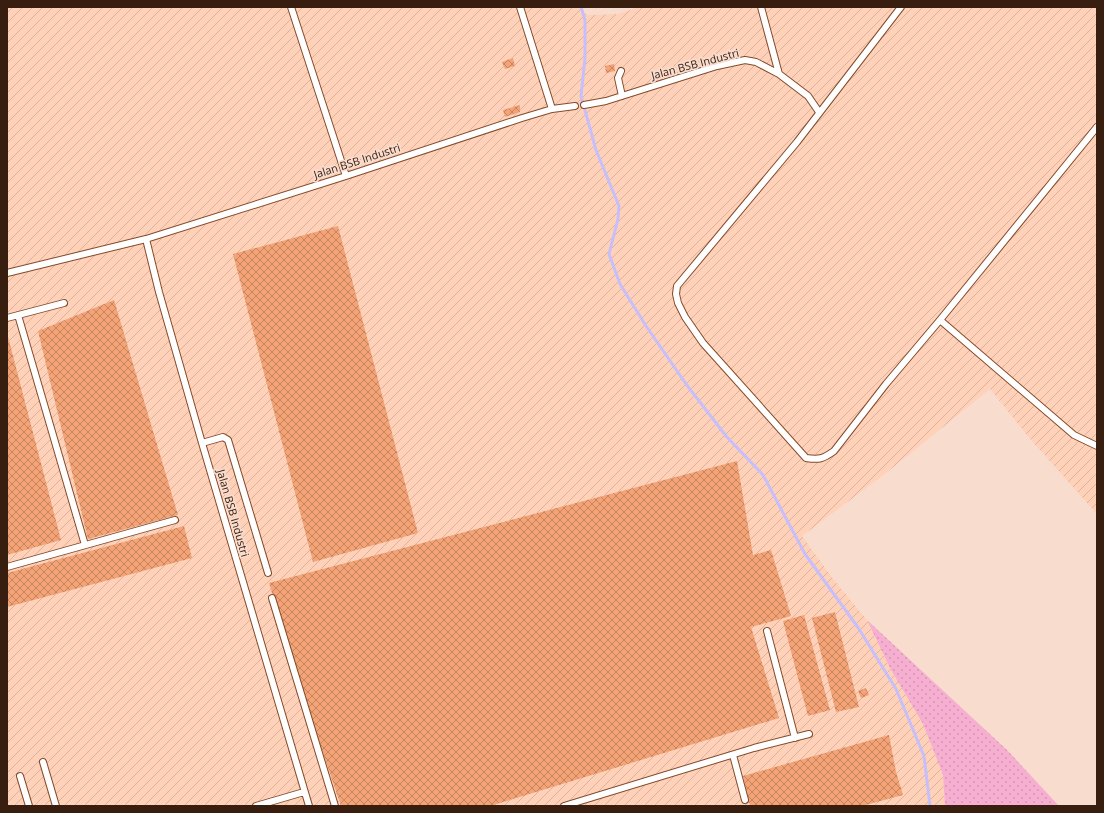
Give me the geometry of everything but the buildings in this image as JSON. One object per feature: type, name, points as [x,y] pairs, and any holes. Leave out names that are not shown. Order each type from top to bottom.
[{"type":"lane","points":[[292,7],[346,176]]},
{"type":"lane","points":[[520,7],[552,109]]},
{"type":"lane","points":[[761,7],[779,74]]},
{"type":"lane","points":[[893,7],[895,14]]},
{"type":"lane","points":[[901,7],[813,121],[677,286],[676,294],[678,303],[685,317],[703,343],[806,458],[825,458],[834,451],[886,384],[1097,127]]},
{"type":"lane","name":"Jalan BSB Industri","points":[[584,105],[606,101],[718,66],[745,60],[756,62],[779,74],[808,96],[819,112]]},
{"type":"lane","points":[[621,71],[618,78],[622,96]]},
{"type":"lane","name":"Jalan BSB Industri","points":[[7,273],[146,239],[552,109],[575,106]]},
{"type":"lane","name":"Jalan BSB Industri","points":[[146,239],[159,292],[202,443],[309,806]]},
{"type":"lane","points":[[7,318],[64,303]]},
{"type":"lane","points":[[18,315],[85,545]]},
{"type":"lane","points":[[940,320],[1074,435],[1097,446]]},
{"type":"lane","points":[[202,443],[224,437],[228,440],[268,573]]},
{"type":"lane","points":[[7,567],[175,520]]},
{"type":"lane","points":[[272,598],[335,806]]},
{"type":"lane","points":[[767,632],[795,738]]},
{"type":"lane","points":[[564,806],[754,748],[809,734]]},
{"type":"lane","points":[[733,755],[745,800]]},
{"type":"lane","points":[[43,762],[56,806]]},
{"type":"lane","points":[[20,776],[29,806]]},
{"type":"lane","points":[[256,806],[304,792]]},
{"type":"shaded area","points":[[7,7],[578,7],[587,15],[618,14],[639,7],[1097,7],[1097,514],[1031,440],[990,389],[881,477],[802,536],[834,580],[867,620],[891,670],[923,724],[943,775],[945,806],[7,806]]},
{"type":"shaded area","points":[[867,620],[1007,750],[1059,806],[945,806],[943,775],[923,724],[891,670]]},
{"type":"waterway","points":[[581,7],[585,20],[585,58],[581,96],[596,150],[619,206],[618,219],[609,254],[620,284],[646,326],[686,384],[726,436],[763,475],[805,554],[859,629],[896,689],[924,756],[930,806]]}]
